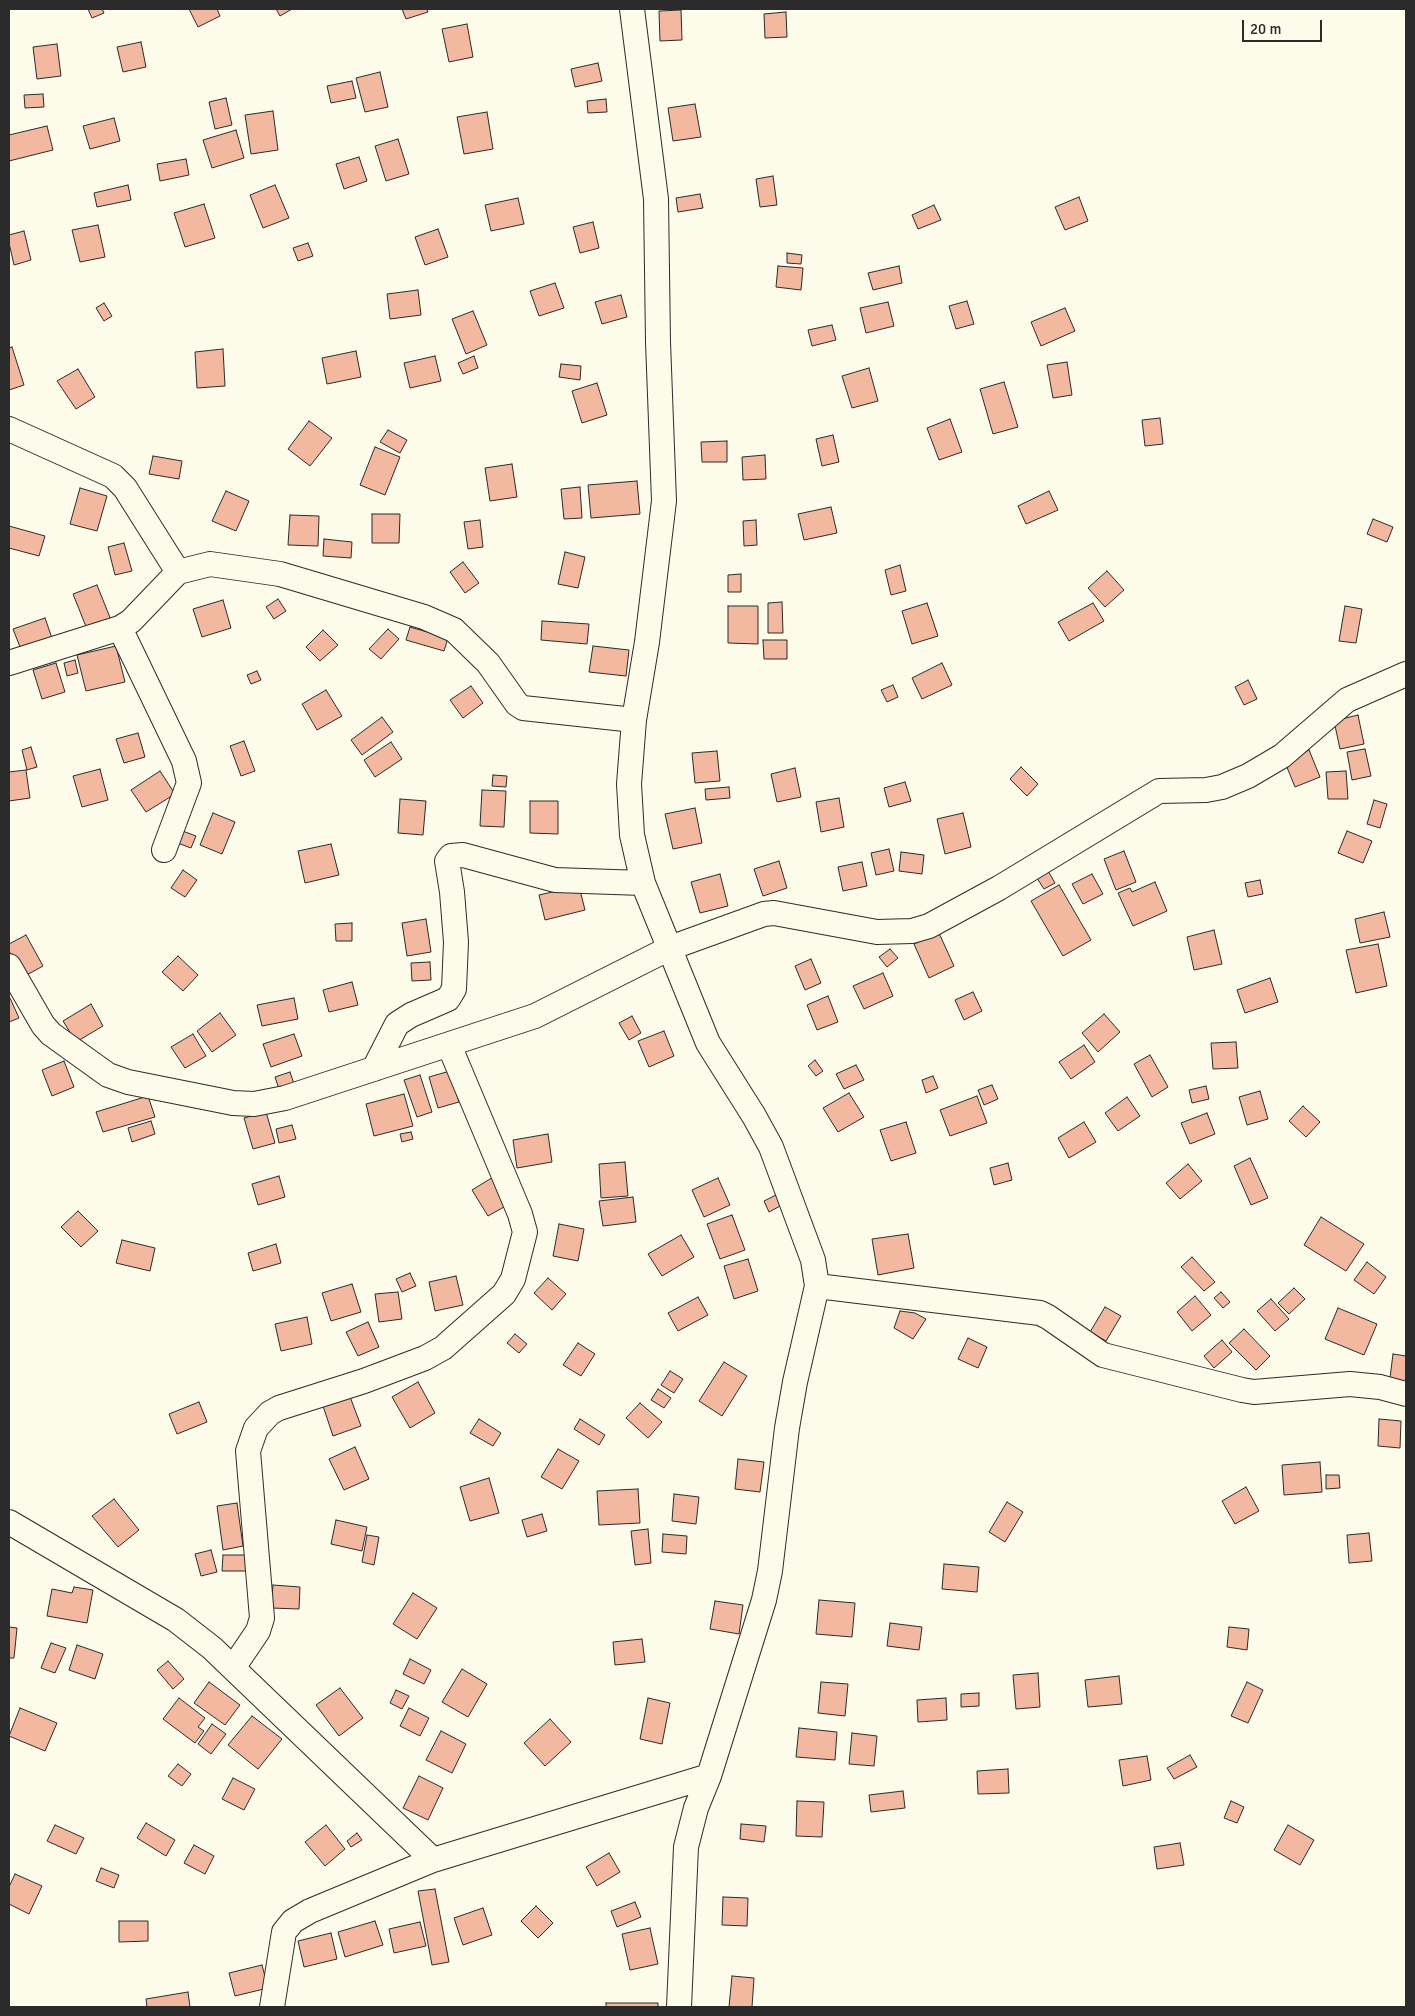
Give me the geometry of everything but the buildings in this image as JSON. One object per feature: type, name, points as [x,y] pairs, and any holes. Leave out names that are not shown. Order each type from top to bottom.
[{"type":"street","points":[[632,9],[656,199],[658,342],[664,501],[634,720],[629,784],[632,835],[643,883],[708,1043],[754,1116],[771,1147],[812,1260],[816,1286],[787,1428],[770,1571],[764,1600],[709,1776],[696,1808],[686,1847],[679,2007]]},
{"type":"street","points":[[9,429],[113,476],[125,488],[178,572]]},
{"type":"street","points":[[9,663],[120,628],[131,621],[178,572],[210,564],[280,574],[424,617],[454,630],[488,662],[517,704],[523,708],[634,720]]},
{"type":"street","points":[[120,628],[184,761],[189,783],[164,850]]},
{"type":"street","points":[[9,966],[43,1025],[51,1034],[108,1075],[128,1082],[233,1103],[254,1104],[284,1098],[535,1016],[670,948],[764,914],[774,913],[877,932],[912,931],[930,926],[1008,883],[1159,791],[1206,790],[1222,787],[1248,776],[1282,756],[1347,700],[1406,674]]},
{"type":"street","points":[[374,1069],[397,1024],[411,1015],[448,999],[454,989],[456,942],[452,892],[447,861],[451,856],[463,855],[548,879],[643,883]]},
{"type":"street","points":[[233,1668],[258,1631],[262,1618],[248,1451],[256,1428],[270,1413],[279,1408],[364,1381],[425,1358],[442,1348],[504,1294],[513,1279],[525,1232],[520,1214],[449,1045]]},
{"type":"street","points":[[816,1286],[1040,1314],[1048,1317],[1103,1355],[1242,1390],[1254,1392],[1358,1384],[1380,1387],[1406,1394]]},
{"type":"street","points":[[9,1522],[176,1620],[212,1648],[433,1860]]},
{"type":"street","points":[[272,2007],[284,1932],[293,1921],[310,1911],[433,1860],[709,1776]]}]
